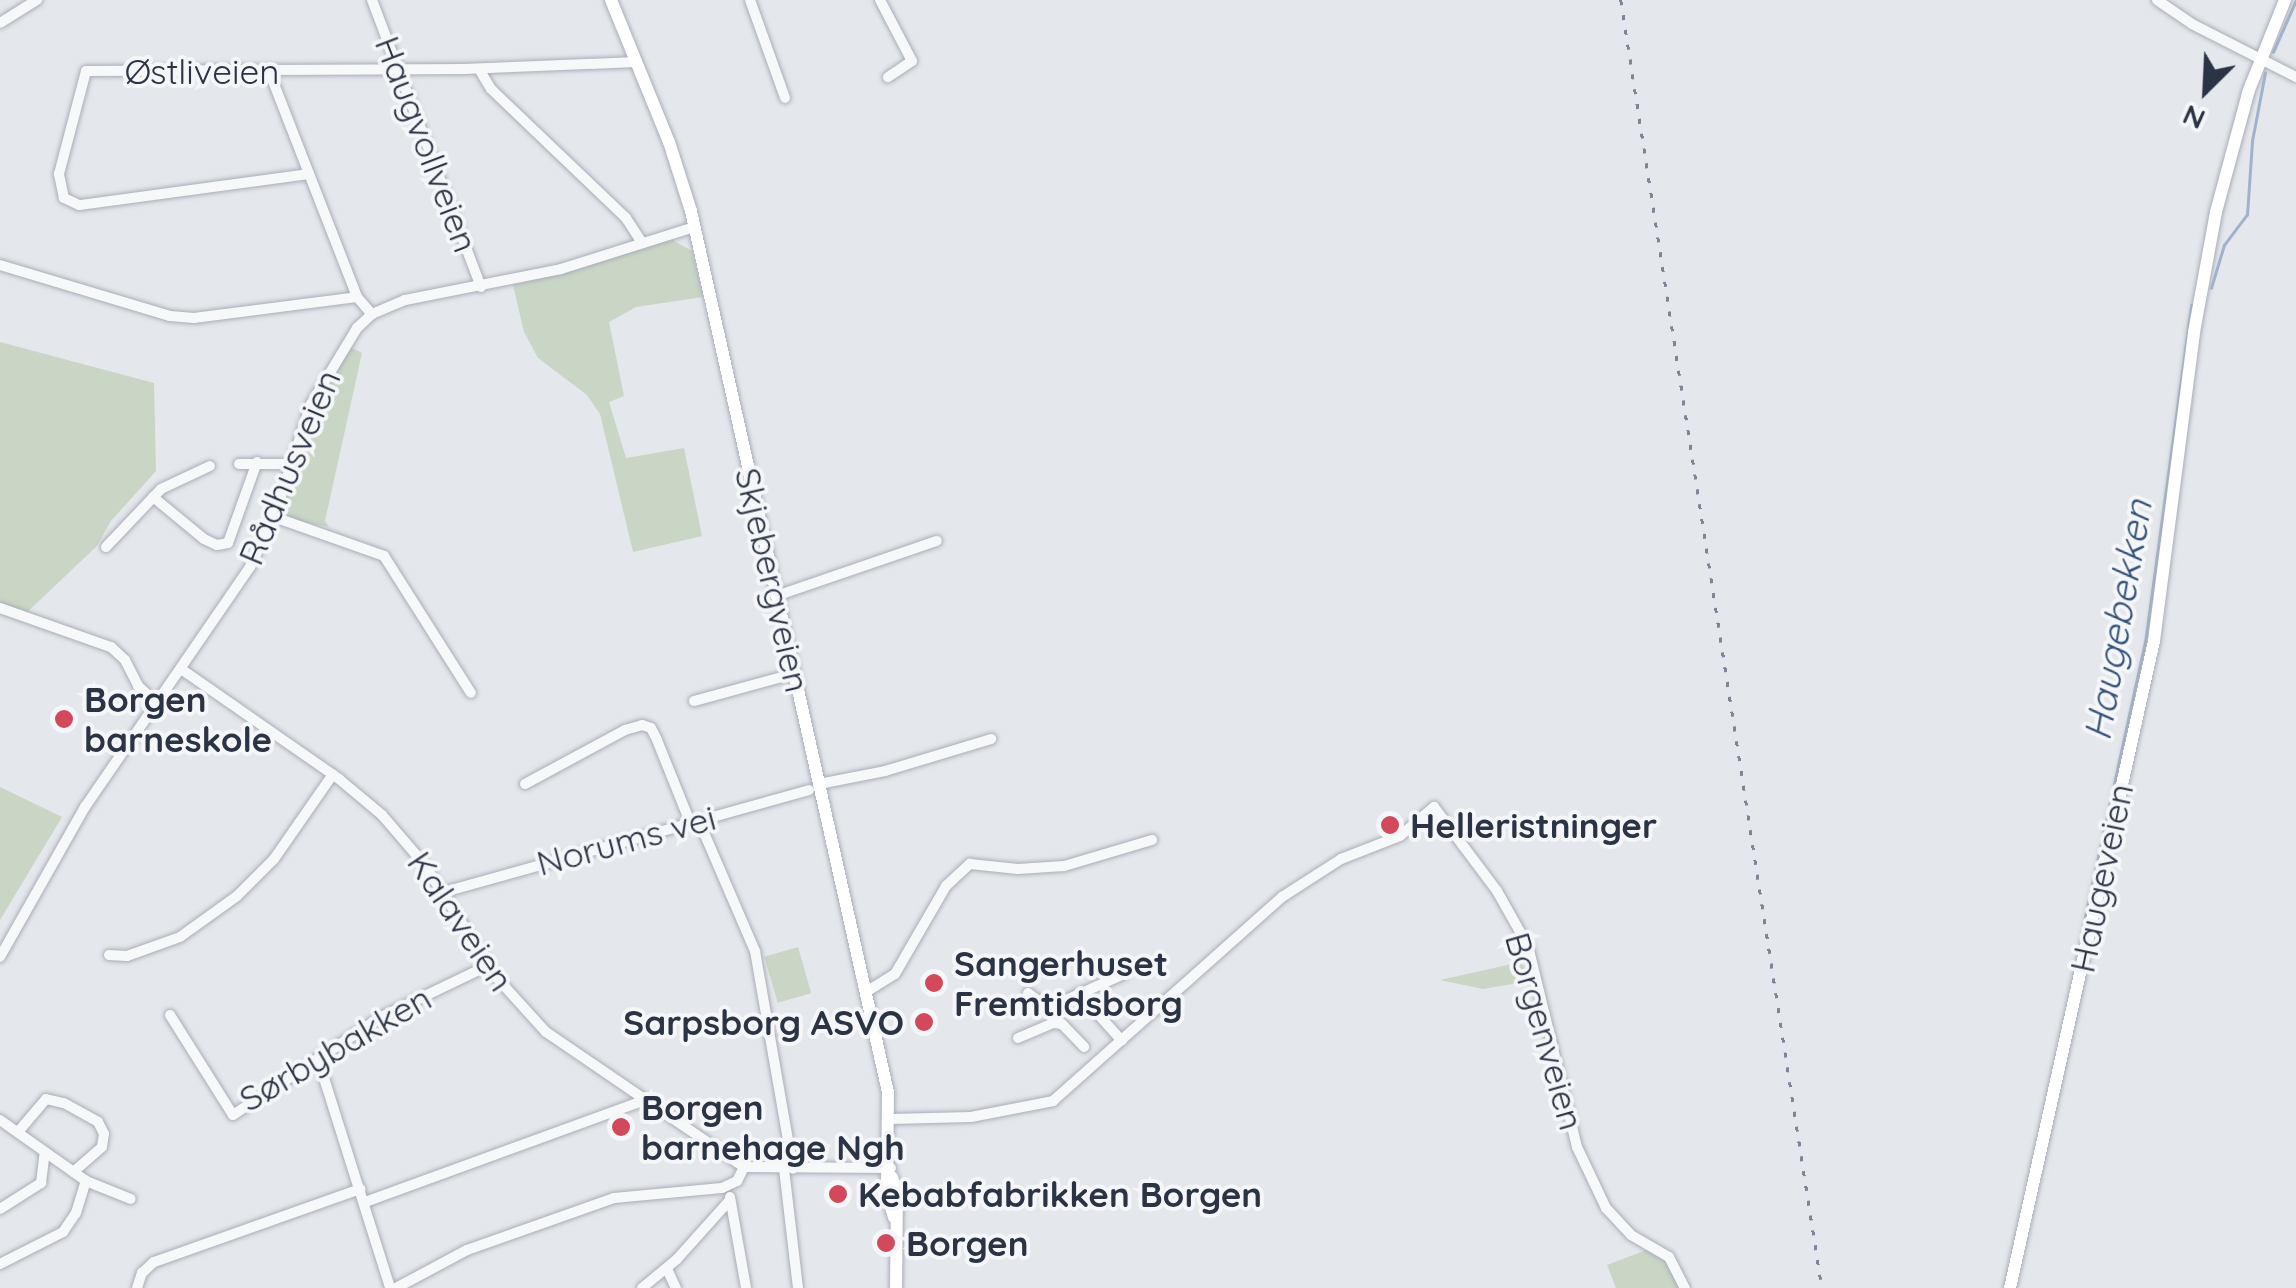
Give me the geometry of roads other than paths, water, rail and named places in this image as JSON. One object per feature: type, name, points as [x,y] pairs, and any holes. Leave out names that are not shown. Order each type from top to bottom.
[{"type":"main road","name":"Skjebergveien","points":[[611,0],[669,142],[694,227],[793,674],[814,787],[866,992],[891,1119],[896,1288]]},
{"type":"main road","name":"Haugeveien","points":[[2010,1288],[2154,640],[2194,332],[2216,212],[2260,60],[2285,0]]},
{"type":"street","points":[[0,24],[37,0]]},
{"type":"street","name":"Haugvollveien","points":[[372,0],[481,288]]},
{"type":"street","points":[[750,0],[785,98]]},
{"type":"street","points":[[880,0],[912,61],[888,76]]},
{"type":"street","points":[[2157,0],[2296,77]]},
{"type":"street","name":"Østliveien","points":[[309,174],[89,204],[71,202],[60,189],[66,144],[86,71],[479,68],[636,62]]},
{"type":"street","points":[[479,68],[491,89],[626,218],[642,243]]},
{"type":"street","points":[[268,71],[357,297],[372,314],[404,300],[481,288],[561,269],[694,227]]},
{"type":"street","points":[[0,265],[182,317],[357,297]]},
{"type":"street","name":"Rådhusveien","points":[[0,957],[62,842],[250,567],[274,516],[320,385],[344,344],[372,314]]},
{"type":"street","points":[[153,496],[204,539],[217,546],[228,543],[257,462]]},
{"type":"street","points":[[239,464],[290,464]]},
{"type":"street","points":[[106,547],[166,484],[210,466]]},
{"type":"street","points":[[274,516],[384,556],[471,693]]},
{"type":"street","points":[[776,596],[938,541]]},
{"type":"street","points":[[0,608],[112,646],[125,660],[138,686],[156,702]]},
{"type":"street","name":"Kalaveien","points":[[181,669],[333,774],[401,835],[444,892],[488,966],[546,1032],[744,1167]]},
{"type":"street","points":[[694,701],[793,674]]},
{"type":"street","points":[[525,784],[625,730],[642,725],[650,728],[657,740],[755,951],[788,1169],[798,1288]]},
{"type":"street","name":"Norums vei","points":[[444,892],[814,787],[885,771],[991,738]]},
{"type":"street","points":[[109,956],[127,956],[180,937],[236,896],[274,858],[333,774]]},
{"type":"street","name":"Borgenveien","points":[[891,1119],[972,1117],[1044,1106],[1306,878],[1400,836],[1434,807],[1498,891],[1528,946],[1578,1147],[1606,1208],[1630,1236],[1669,1257],[1686,1288]]},
{"type":"street","points":[[866,992],[895,974],[946,886],[970,864],[1018,869],[1064,866],[1152,840]]},
{"type":"street","name":"Sørbybakken","points":[[170,1016],[233,1115],[381,1017],[488,966]]},
{"type":"street","points":[[1028,993],[1048,1008],[1124,974]]},
{"type":"street","points":[[1080,993],[1122,1042]]},
{"type":"street","points":[[1018,1038],[1054,1023],[1062,1024],[1084,1047]]},
{"type":"street","points":[[318,1059],[393,1288],[467,1250],[614,1198],[729,1186]]},
{"type":"street","points":[[18,1132],[46,1099],[64,1102],[98,1122],[104,1134],[102,1147],[72,1172]]},
{"type":"street","points":[[365,1202],[642,1101]]},
{"type":"street","points":[[0,1120],[86,1181],[131,1199]]},
{"type":"street","points":[[1,1205],[41,1183],[45,1152]]},
{"type":"street","points":[[746,1288],[729,1186],[744,1167],[891,1169]]},
{"type":"street","points":[[0,1264],[63,1232],[76,1213],[86,1181]]},
{"type":"street","points":[[137,1288],[154,1262],[360,1189]]},
{"type":"street","points":[[642,1288],[666,1270],[730,1200]]},
{"type":"street","points":[[666,1270],[676,1288]]},
{"type":"waterway","name":"Haugebekken","points":[[2273,52],[2296,0]]},
{"type":"waterway","name":"Haugebekken","points":[[2211,288],[2224,245],[2247,215],[2252,141],[2265,73]]},
{"type":"waterway","name":"Haugebekken","points":[[2080,940],[2145,643],[2191,305]]},
{"type":"railway","points":[[1621,0],[1822,1288]]},
{"type":"place","name":"Borgen barneskole","points":[[64,719]]},
{"type":"place","name":"Helleristninger","points":[[1390,825]]},
{"type":"place","name":"Sangerhuset Fremtidsborg","points":[[934,983]]},
{"type":"place","name":"Sarpsborg ASVO","points":[[924,1022]]},
{"type":"place","name":"Borgen barnehage Ngh","points":[[621,1127]]},
{"type":"place","name":"Kebabfabrikken Borgen","points":[[838,1194]]},
{"type":"place","name":"Borgen","points":[[886,1243]]}]
